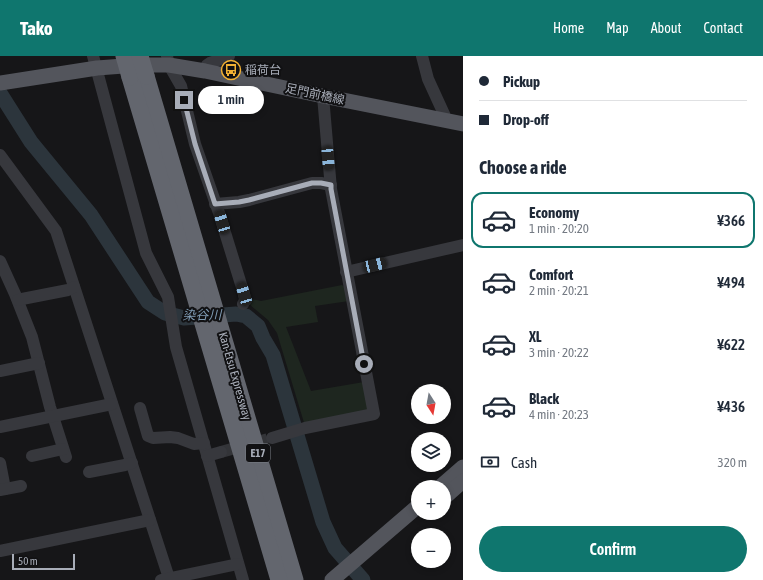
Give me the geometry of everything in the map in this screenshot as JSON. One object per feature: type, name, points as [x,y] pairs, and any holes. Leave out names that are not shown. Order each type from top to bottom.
[{"type":"highway","name":"Kan-Etsu Expressway","points":[[124,56],[138,76],[212,327],[295,580]]},
{"type":"highway","name":"Kan-Etsu Expressway","points":[[138,76],[140,56]]},
{"type":"highway","name":"Kan-Etsu Expressway","points":[[212,327],[279,580]]},
{"type":"main road","name":"足門前橋線","points":[[0,83],[95,62],[137,65],[168,60],[204,71],[463,124]]},
{"type":"main road","points":[[448,480],[463,467]]},
{"type":"main road","points":[[451,492],[463,481]]},
{"type":"main road","points":[[362,562],[411,513]]},
{"type":"main road","points":[[340,578],[417,520]]},
{"type":"street","points":[[204,71],[210,63],[229,56]]},
{"type":"street","points":[[422,56],[428,79],[446,120]]},
{"type":"street","points":[[168,60],[181,86],[195,144],[219,213],[246,300],[244,304]]},
{"type":"street","points":[[95,62],[146,253],[165,289],[169,302],[176,347],[243,580]]},
{"type":"street","points":[[272,438],[301,429],[374,414],[331,189],[323,96]]},
{"type":"street","points":[[0,155],[56,231],[168,576],[164,579]]},
{"type":"street","points":[[215,204],[249,200],[312,183],[331,185]]},
{"type":"street","points":[[346,272],[463,245]]},
{"type":"street","points":[[0,261],[18,300],[32,337],[53,416],[65,453],[32,456]]},
{"type":"street","points":[[18,300],[68,290],[74,287]]},
{"type":"street","points":[[0,371],[39,364]]},
{"type":"street","points":[[0,427],[112,404]]},
{"type":"street","points":[[140,408],[148,436],[156,438],[178,438],[194,444],[204,443]]},
{"type":"street","points":[[207,456],[220,452]]},
{"type":"street","points":[[0,463],[3,490],[21,486]]},
{"type":"street","points":[[89,472],[132,463]]},
{"type":"street","points":[[0,551],[150,520]]},
{"type":"street","points":[[164,579],[238,564]]},
{"type":"shaded area","points":[[342,285],[346,288],[349,301],[315,306],[318,322],[286,327],[311,391],[364,382],[369,408],[366,413],[305,426],[277,333],[268,320],[249,304],[251,299],[261,301]]},
{"type":"waterway","name":"染谷川","points":[[0,93],[31,142],[91,215],[148,302],[165,313],[184,318],[236,314],[246,316],[258,326],[273,355],[323,522],[335,548],[363,580]]},
{"type":"tunnel","points":[[221,452],[272,438]]},
{"type":"place","name":"稲荷台","points":[[231,70]]},
{"type":"route","points":[[184,100],[195,144],[215,204],[249,200],[317,182],[331,185],[364,364]]}]
